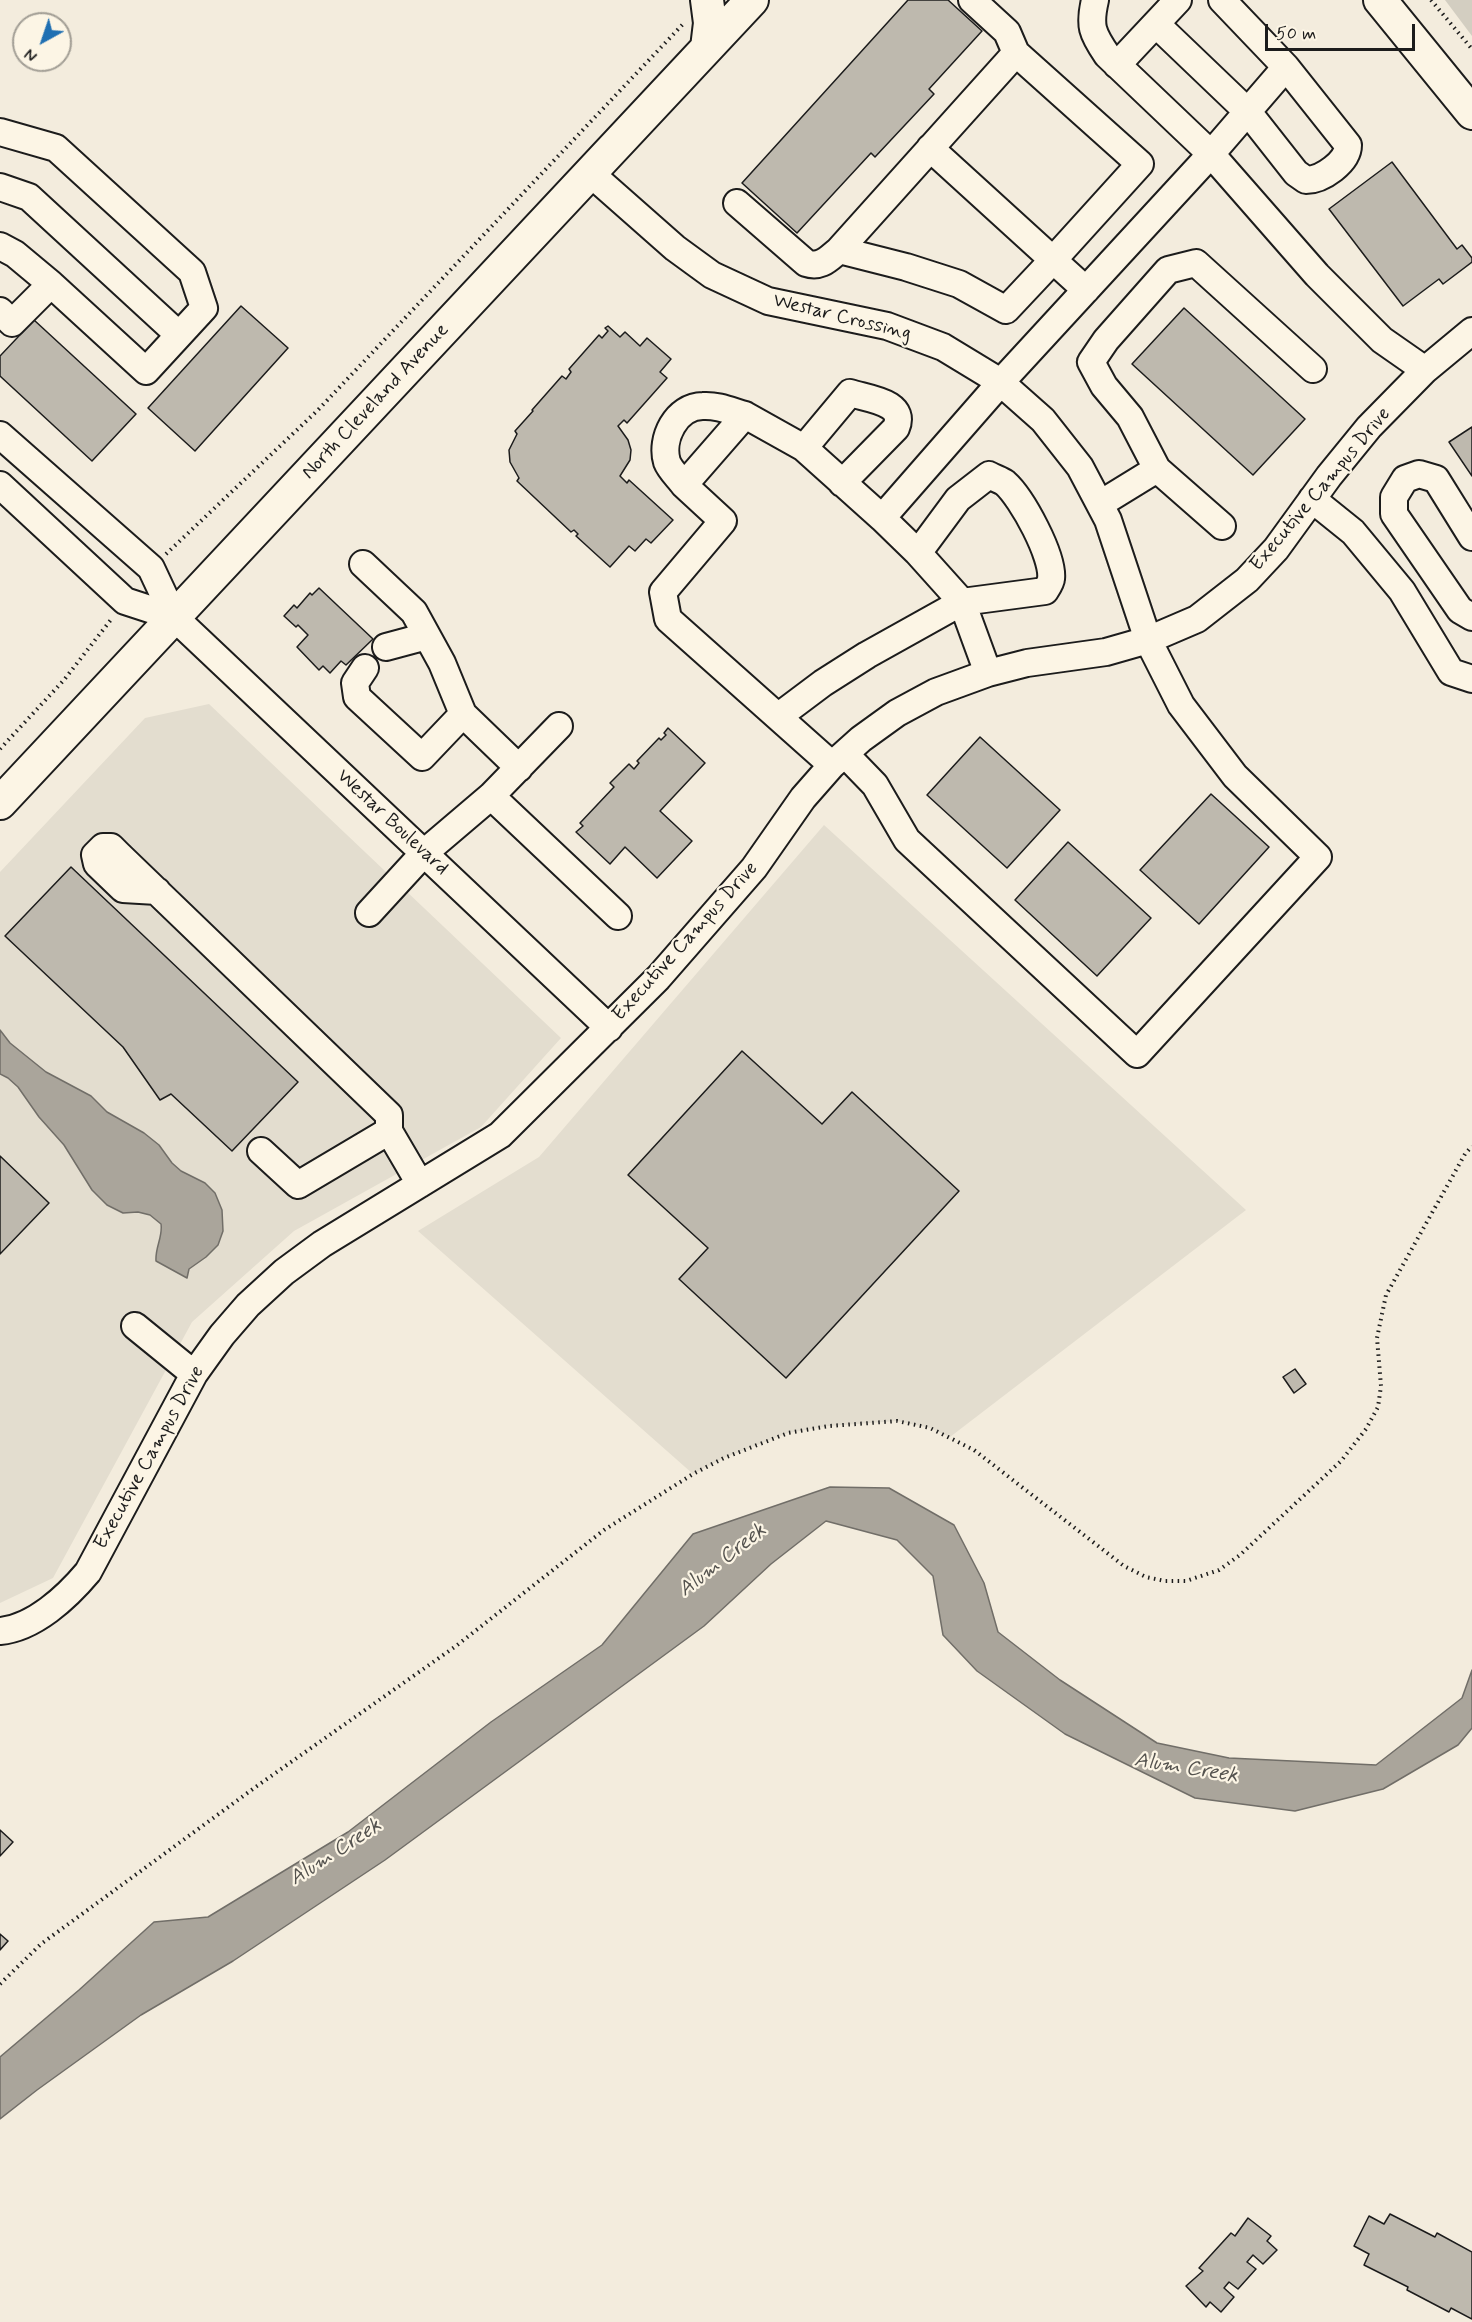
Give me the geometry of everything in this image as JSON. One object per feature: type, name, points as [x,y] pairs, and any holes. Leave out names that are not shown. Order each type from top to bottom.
[{"type":"main road","name":"North Cleveland Avenue","points":[[0,803],[752,0]]},
{"type":"main road","points":[[1380,0],[1472,113]]},
{"type":"main road","points":[[698,9],[710,23],[707,48]]},
{"type":"street","points":[[839,250],[906,267],[959,285],[1006,310],[1140,164],[1016,53],[1007,32],[972,0]]},
{"type":"street","points":[[1095,0],[1091,20],[1096,39],[1107,55],[1211,154],[1317,275],[1382,340],[1425,370]]},
{"type":"street","points":[[1117,65],[1178,0]]},
{"type":"street","points":[[1156,24],[1248,112],[1296,173],[1306,180],[1316,180],[1345,159],[1348,145],[1286,67],[1222,0]]},
{"type":"street","points":[[737,203],[806,263],[815,266],[824,262],[839,250],[1016,53]]},
{"type":"street","points":[[882,518],[1001,382],[1211,154],[1286,67]]},
{"type":"street","points":[[0,132],[56,148],[192,272],[204,308],[146,371],[51,284],[15,254],[0,246]]},
{"type":"street","points":[[930,148],[1086,290]]},
{"type":"street","name":"Westar Crossing","points":[[590,173],[675,248],[712,275],[768,301],[887,326],[943,346],[1001,382],[1043,420],[1080,467],[1108,520],[1148,640],[1181,705],[1235,776],[1318,857],[1137,1054],[907,840],[875,785],[838,759]]},
{"type":"street","points":[[0,187],[29,197],[179,335]]},
{"type":"street","points":[[1222,526],[1157,469],[1130,417],[1104,386],[1091,362],[1106,340],[1168,270],[1196,263],[1313,369]]},
{"type":"street","points":[[0,311],[12,323],[51,284]]},
{"type":"street","name":"Executive Campus Drive","points":[[0,1631],[47,1612],[70,1594],[88,1572],[194,1374],[222,1335],[248,1305],[284,1272],[322,1244],[500,1135],[666,970],[754,868],[803,798],[838,759],[897,713],[936,692],[988,673],[1027,663],[1106,652],[1148,640],[1197,619],[1247,580],[1276,549],[1369,427],[1425,370],[1472,331]]},
{"type":"street","points":[[804,448],[850,393],[890,405],[897,411],[899,420],[896,428],[842,483]]},
{"type":"street","points":[[838,759],[779,716],[668,619],[663,592],[723,521],[684,485],[668,465],[665,449],[667,434],[675,420],[700,405],[717,407],[745,416],[804,448],[882,518],[918,553],[962,602],[988,673]]},
{"type":"street","points":[[684,485],[745,416]]},
{"type":"street","name":"Westar Boulevard","points":[[0,435],[151,568],[174,617],[609,1028]]},
{"type":"street","points":[[1100,504],[1157,469]]},
{"type":"street","points":[[1472,537],[1436,479],[1419,474],[1405,478],[1394,497],[1394,514],[1460,610],[1472,617]]},
{"type":"street","points":[[779,716],[823,683],[867,655],[962,602],[1045,591],[1051,579],[1038,533],[1022,502],[1004,482],[989,475],[958,499],[918,553]]},
{"type":"street","name":"Westar Boulevard","points":[[0,485],[125,602],[174,617]]},
{"type":"street","points":[[1312,499],[1353,532],[1402,591],[1451,672],[1472,679]]},
{"type":"street","points":[[363,564],[414,612],[442,663],[463,714],[519,768]]},
{"type":"street","points":[[386,647],[427,636]]},
{"type":"street","points":[[365,668],[355,683],[357,696],[422,757],[463,714]]},
{"type":"street","points":[[369,913],[424,853],[491,796],[559,726]]},
{"type":"street","points":[[491,796],[618,916]]},
{"type":"street","points":[[157,891],[389,1115],[389,1131],[420,1184]]},
{"type":"street","points":[[261,1151],[298,1185],[389,1131]]},
{"type":"street","points":[[135,1326],[194,1374]]},
{"type":"path","points":[[1431,0],[1472,49]]},
{"type":"path","points":[[151,568],[318,410],[698,9]]},
{"type":"path","points":[[0,749],[64,680],[125,602]]},
{"type":"path","points":[[0,1984],[41,1944],[257,1786],[456,1646],[604,1530],[693,1474],[724,1458],[777,1437],[829,1426],[897,1421],[930,1428],[974,1450],[1125,1566],[1146,1577],[1186,1581],[1219,1570],[1240,1555],[1341,1461],[1366,1429],[1378,1407],[1381,1386],[1377,1338],[1386,1295],[1465,1154],[1472,1146]]},
{"type":"shaded area","points":[[1445,0],[1472,0],[1472,36]]},
{"type":"shaded area","points":[[209,704],[561,1038],[481,1127],[294,1231],[192,1322],[53,1578],[0,1603],[0,872],[145,718]]},
{"type":"shaded area","points":[[824,825],[1246,1210],[950,1437],[930,1428],[897,1421],[829,1426],[788,1433],[724,1458],[693,1474],[418,1231],[539,1157]]},
{"type":"water","points":[[0,1030],[10,1043],[46,1072],[91,1096],[107,1112],[144,1133],[159,1145],[181,1171],[205,1183],[215,1193],[222,1210],[223,1231],[218,1245],[189,1269],[187,1278],[156,1261],[161,1224],[150,1215],[138,1212],[123,1213],[107,1205],[92,1190],[64,1145],[39,1117],[18,1087],[0,1074]]},
{"type":"water","name":"Alum Creek","points":[[830,1487],[889,1488],[954,1525],[984,1583],[998,1632],[1060,1680],[1157,1743],[1229,1758],[1376,1765],[1462,1698],[1472,1670],[1472,1728],[1458,1745],[1383,1789],[1295,1811],[1195,1798],[1065,1734],[977,1671],[943,1635],[933,1576],[897,1540],[826,1521],[771,1564],[704,1626],[385,1860],[233,1961],[141,2015],[0,2119],[0,2057],[154,1922],[208,1917],[348,1832],[491,1722],[602,1645],[693,1534]]},
{"type":"building","points":[[908,0],[948,0],[982,31],[929,89],[934,94],[875,157],[871,153],[797,233],[742,183]]},
{"type":"building","points":[[1392,162],[1457,249],[1462,245],[1472,258],[1472,262],[1443,284],[1439,279],[1403,306],[1329,209]]},
{"type":"building","points":[[241,306],[288,348],[195,451],[148,408]]},
{"type":"building","points":[[1184,308],[1305,419],[1253,475],[1132,364]]},
{"type":"building","points":[[34,320],[136,414],[92,461],[0,376],[0,356]]},
{"type":"building","points":[[608,326],[620,337],[625,332],[640,346],[647,338],[671,359],[660,372],[667,378],[627,423],[624,420],[618,426],[628,440],[631,450],[630,460],[620,476],[627,483],[629,480],[673,520],[651,543],[646,539],[635,551],[629,546],[610,567],[576,536],[578,534],[574,530],[571,532],[517,481],[519,478],[510,462],[509,450],[517,434],[515,431],[562,376],[566,379],[571,372],[569,369],[599,335],[602,338],[608,331],[605,328]]},
{"type":"building","points":[[1472,427],[1472,476],[1449,442]]},
{"type":"building","points":[[319,588],[373,639],[346,665],[341,661],[330,673],[323,666],[319,670],[297,647],[308,635],[284,616],[294,605],[297,608],[310,593],[312,595]]},
{"type":"building","points":[[668,728],[705,763],[660,811],[692,841],[657,878],[625,847],[610,864],[576,832],[583,826],[580,823],[614,787],[610,783],[629,764],[634,769],[639,763],[637,761],[659,738],[661,740],[666,735],[664,733]]},
{"type":"building","points":[[980,737],[1060,810],[1007,868],[927,795]]},
{"type":"building","points":[[1211,794],[1269,847],[1199,924],[1140,870]]},
{"type":"building","points":[[1068,842],[1151,918],[1097,976],[1015,900]]},
{"type":"building","points":[[71,867],[298,1082],[232,1151],[171,1094],[160,1100],[123,1047],[5,936]]},
{"type":"building","points":[[742,1051],[822,1124],[852,1092],[959,1191],[786,1378],[679,1279],[708,1248],[628,1175]]},
{"type":"building","points":[[0,1156],[49,1203],[0,1254]]},
{"type":"building","points":[[1295,1369],[1306,1384],[1294,1393],[1283,1377]]},
{"type":"building","points":[[0,1830],[13,1842],[0,1856]]},
{"type":"building","points":[[0,1934],[8,1941],[0,1950]]},
{"type":"building","points":[[1390,2214],[1435,2237],[1437,2233],[1472,2252],[1472,2319],[1451,2308],[1449,2312],[1407,2290],[1408,2287],[1364,2265],[1369,2254],[1354,2246],[1369,2216],[1384,2224]]},
{"type":"building","points":[[1248,2218],[1271,2236],[1267,2241],[1277,2250],[1263,2264],[1253,2255],[1247,2262],[1256,2269],[1238,2289],[1229,2282],[1224,2288],[1234,2297],[1221,2312],[1210,2302],[1206,2307],[1186,2286],[1203,2271],[1199,2268],[1231,2233],[1235,2236]]}]
